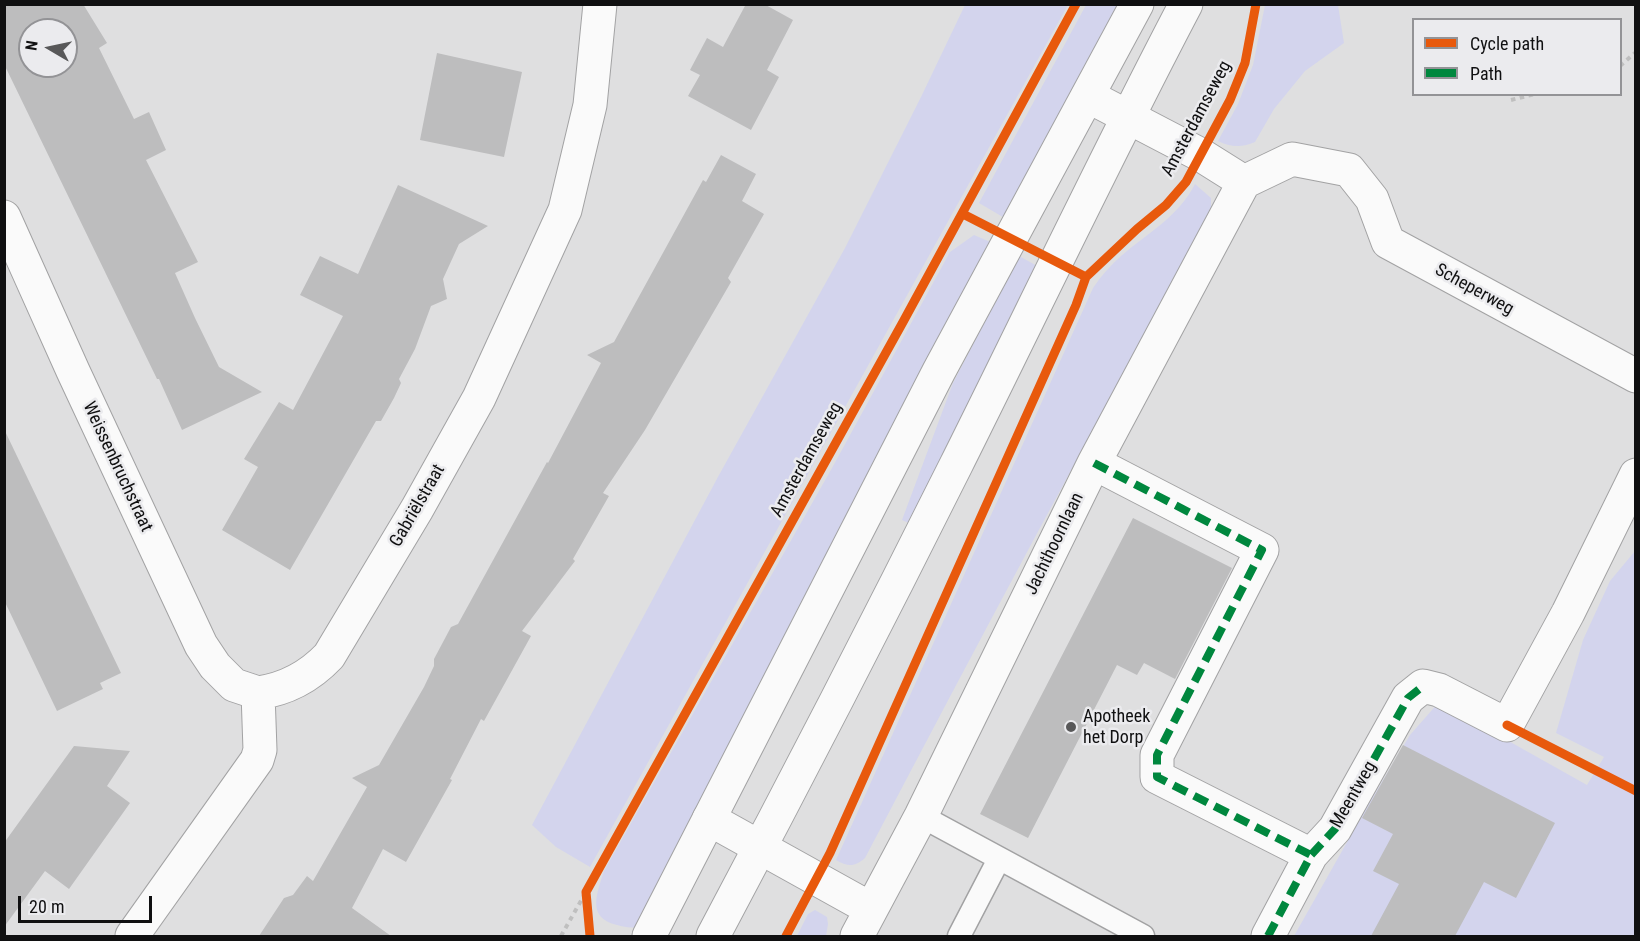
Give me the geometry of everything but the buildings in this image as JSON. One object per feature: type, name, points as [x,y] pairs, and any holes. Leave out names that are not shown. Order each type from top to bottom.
[{"type":"street","name":"Gabriëlstraat","points":[[258,693],[273,691],[294,683],[314,672],[329,656],[417,509],[479,398],[566,210],[590,105],[600,4]]},
{"type":"street","points":[[649,936],[939,371],[1137,4]]},
{"type":"street","points":[[713,936],[952,473],[1127,116],[1186,4]]},
{"type":"street","points":[[1088,96],[1201,155],[1244,182]]},
{"type":"street","name":"Scheperweg","points":[[1244,182],[1292,159],[1349,170],[1372,199],[1388,242],[1635,376]]},
{"type":"street","name":"Jachthoornlaan","points":[[709,819],[760,848],[864,923],[921,816],[1095,464],[1244,182]]},
{"type":"street","name":"Weissenbruchstraat","points":[[4,217],[201,645],[215,666],[234,685],[258,693]]},
{"type":"street","points":[[1095,464],[1262,550],[1157,755],[1157,777],[1311,855]]},
{"type":"street","name":"Meentweg","points":[[1268,936],[1311,855],[1335,829],[1408,698],[1423,686],[1439,690],[1508,725],[1568,614],[1635,475]]},
{"type":"street","points":[[132,936],[257,760],[260,750],[258,693]]},
{"type":"lane","points":[[921,816],[1143,936]]},
{"type":"lane","points":[[959,936],[999,859]]},
{"type":"path","points":[[1622,64],[1635,52]]},
{"type":"path","points":[[1511,100],[1527,96]]},
{"type":"path","points":[[561,936],[591,882]]},
{"type":"path","points":[[586,892],[588,910]]},
{"type":"shaded area","points":[[965,5],[1068,5],[590,867],[556,847],[532,825],[719,475],[845,248]]},
{"type":"shaded area","points":[[1086,5],[1118,5],[1008,220],[979,203]]},
{"type":"shaded area","points":[[1265,5],[1338,5],[1344,43],[1305,71],[1274,109],[1255,142],[1241,146],[1227,145],[1218,141],[1238,104],[1253,65]]},
{"type":"shaded area","points":[[1195,184],[1211,198],[1211,218],[992,617],[865,858],[858,863],[848,865],[836,860],[1093,288],[1121,256],[1172,215]]},
{"type":"shaded area","points":[[974,235],[995,244],[640,926],[629,927],[607,922],[597,911],[596,904],[604,871],[832,468],[950,252]]},
{"type":"shaded area","points":[[1019,256],[1039,267],[911,524],[902,520],[953,383]]},
{"type":"shaded area","points":[[1635,551],[1635,936],[1294,936],[1410,735],[1439,702],[1587,785],[1604,757],[1556,733],[1583,640],[1610,581]]},
{"type":"shaded area","points":[[815,910],[827,917],[826,936],[797,936],[808,914]]},
{"type":"marked path","points":[[1094,463],[1262,550],[1157,755],[1157,777],[1311,855]]},
{"type":"marked path","points":[[1268,936],[1311,855],[1335,829],[1408,698],[1423,686]]},
{"type":"cycle path","name":"Amsterdamseweg","points":[[590,936],[586,892],[903,322],[1076,4]]},
{"type":"cycle path","name":"Amsterdamseweg","points":[[786,936],[830,853],[1076,305],[1086,277],[1166,205],[1186,182],[1230,100],[1245,63],[1256,4]]},
{"type":"cycle path","points":[[963,214],[1086,277]]},
{"type":"cycle path","points":[[1507,725],[1636,791]]},
{"type":"place","name":"Apotheek het Dorp","points":[[1071,727]]}]
